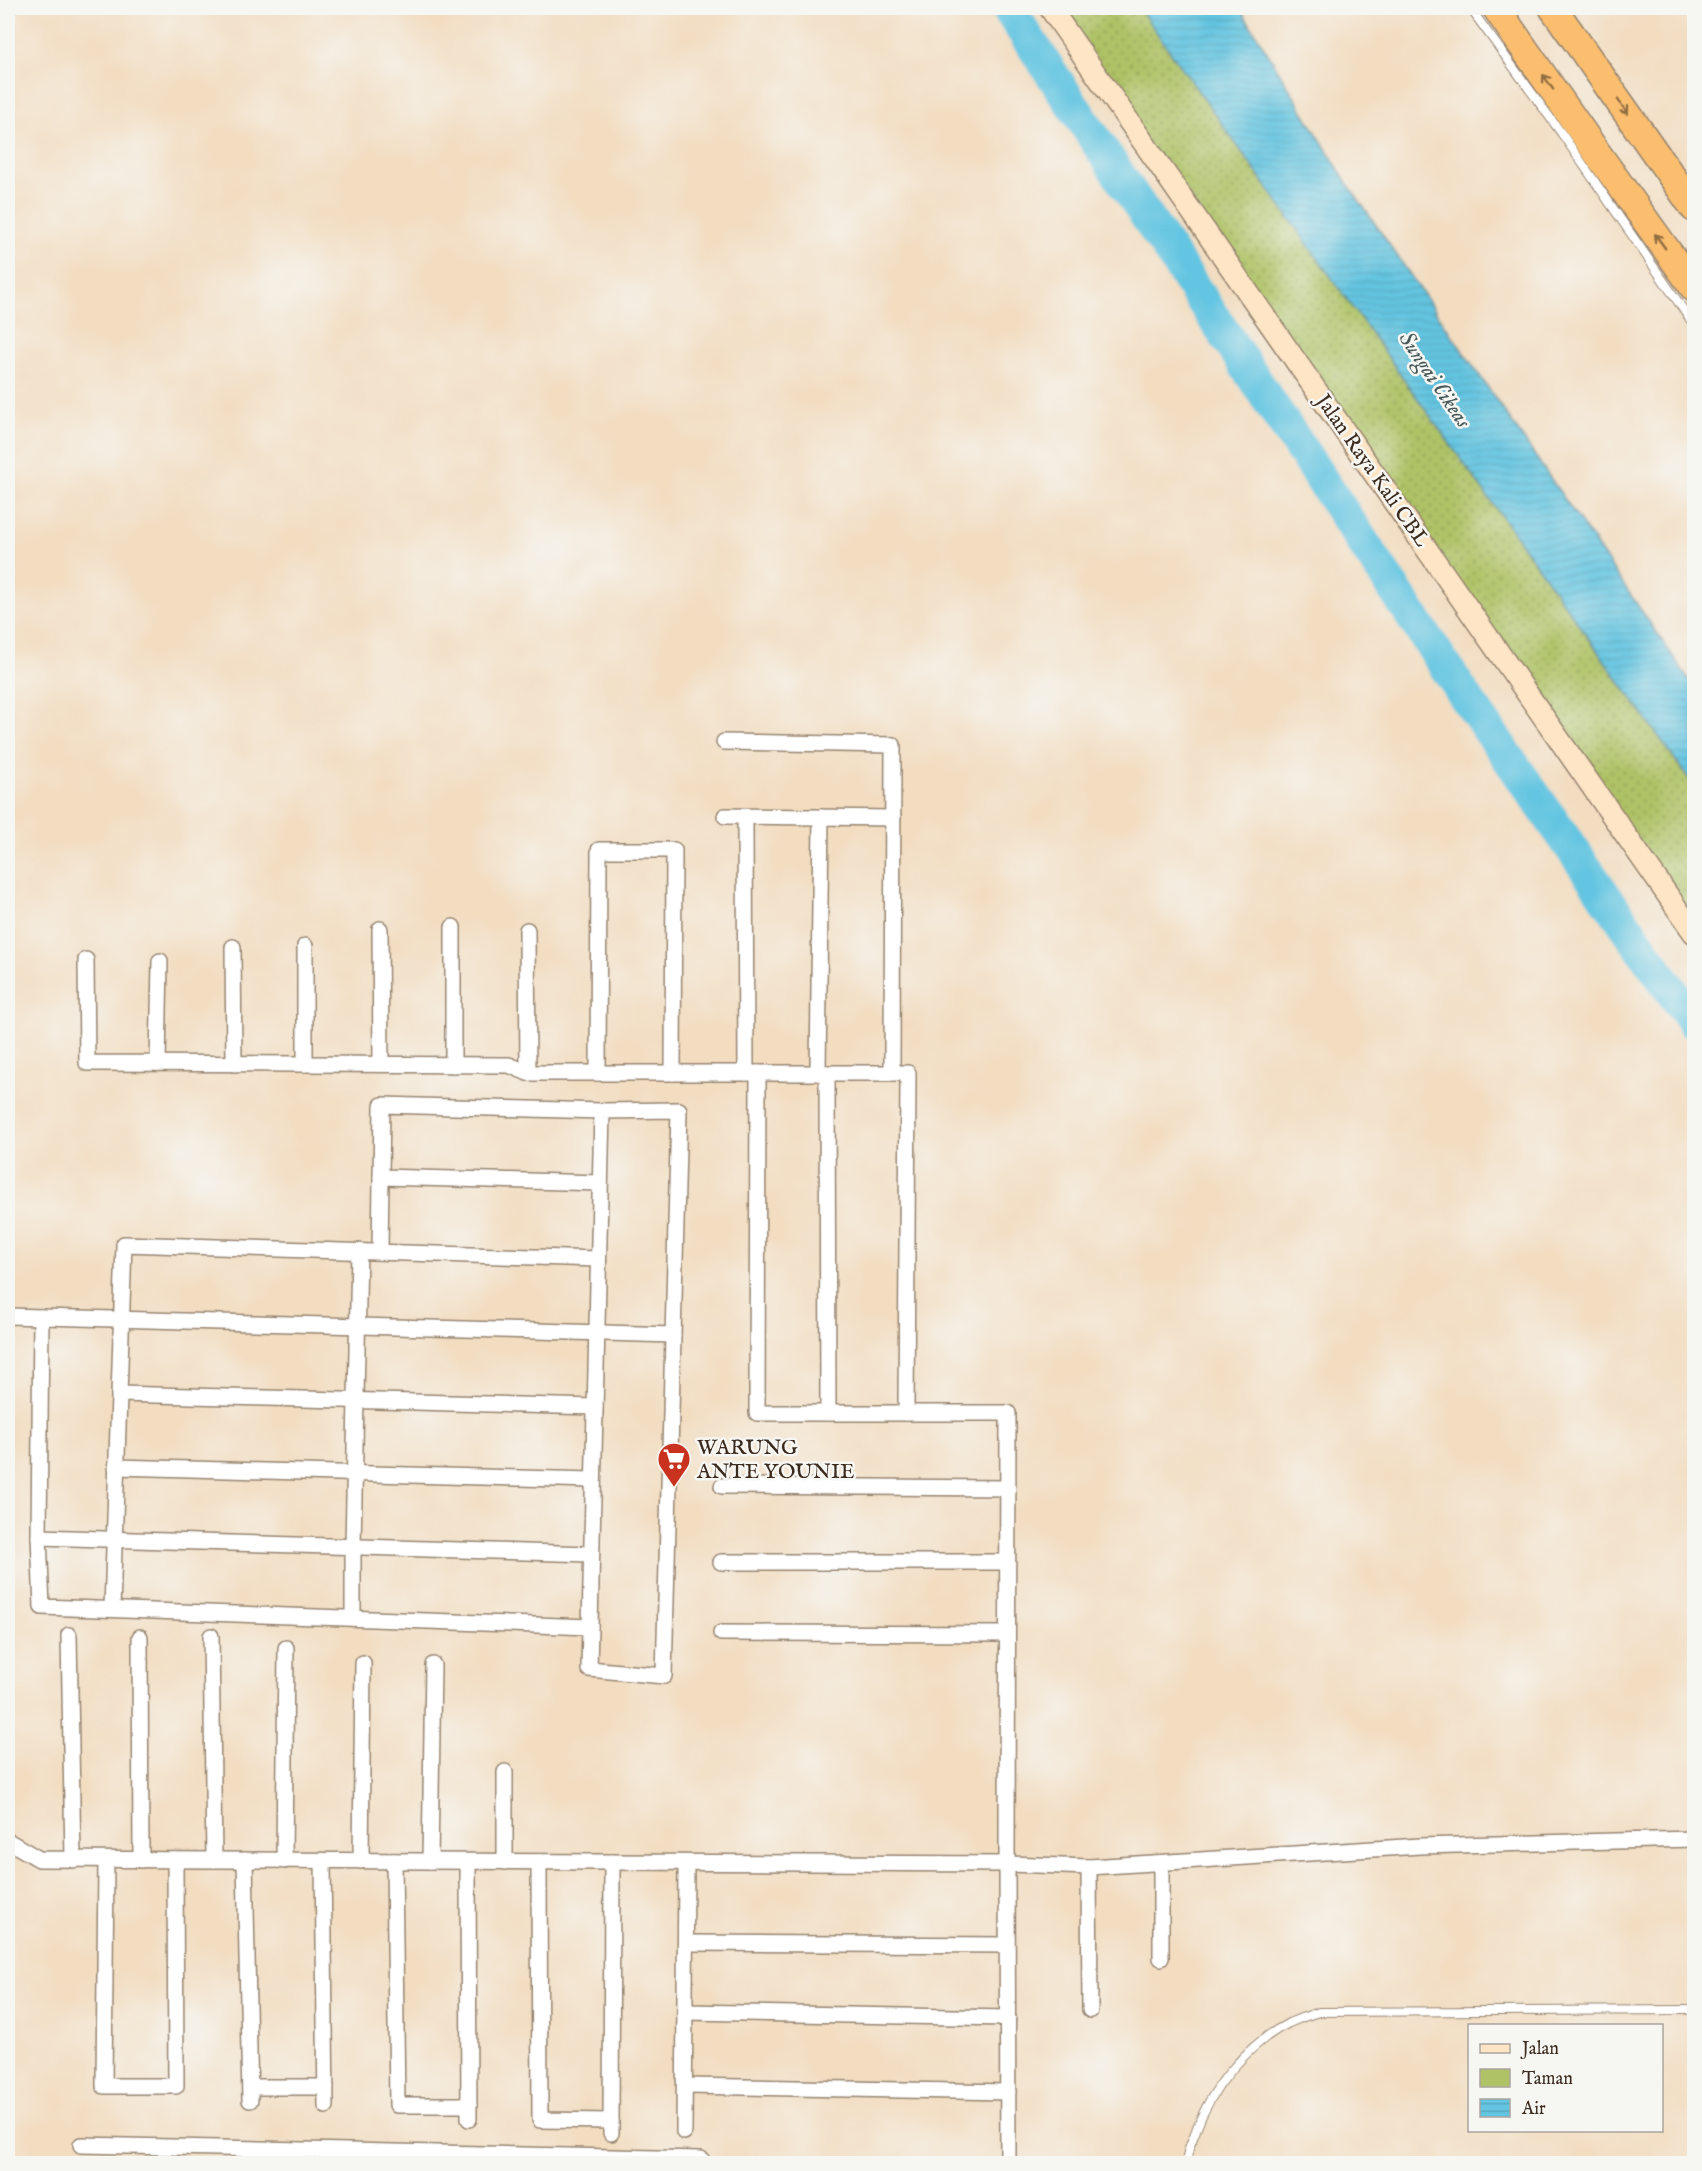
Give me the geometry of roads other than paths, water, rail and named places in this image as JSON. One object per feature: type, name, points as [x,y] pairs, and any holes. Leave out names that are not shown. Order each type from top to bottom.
[{"type":"highway","points":[[1496,8],[1594,150],[1695,288]]},
{"type":"highway","points":[[1553,8],[1695,208]]},
{"type":"main road","name":"Jalan Raya Kali CBL","points":[[1050,8],[1695,933]]},
{"type":"street","points":[[724,742],[893,745],[892,1073]]},
{"type":"street","points":[[725,816],[893,818]]},
{"type":"street","points":[[745,817],[752,1073],[757,1413],[1008,1413],[1008,2163]]},
{"type":"street","points":[[821,817],[828,1413]]},
{"type":"street","points":[[598,1073],[599,850],[674,850],[673,1073]]},
{"type":"street","points":[[453,927],[453,1065]]},
{"type":"street","points":[[380,929],[381,1064]]},
{"type":"street","points":[[526,930],[528,1073]]},
{"type":"street","points":[[305,946],[305,1064]]},
{"type":"street","points":[[234,947],[234,1064]]},
{"type":"street","points":[[86,960],[87,1063],[509,1065],[528,1073],[908,1073],[906,1413]]},
{"type":"street","points":[[158,1064],[160,961]]},
{"type":"street","points":[[380,1252],[382,1105],[602,1111],[679,1110],[664,1676],[589,1669],[602,1111]]},
{"type":"street","points":[[381,1177],[600,1183]]},
{"type":"street","points":[[112,1609],[124,1244],[598,1259]]},
{"type":"street","points":[[353,1618],[359,1251]]},
{"type":"street","points":[[8,1316],[673,1335]]},
{"type":"street","points":[[41,1317],[39,1537],[42,1607],[590,1627]]},
{"type":"street","points":[[119,1394],[595,1407]]},
{"type":"street","points":[[116,1467],[593,1480]]},
{"type":"street","points":[[722,1486],[1008,1488]]},
{"type":"street","points":[[39,1537],[591,1554]]},
{"type":"street","points":[[721,1562],[1008,1562]]},
{"type":"street","points":[[721,1633],[1007,1634]]},
{"type":"street","points":[[69,1635],[73,1860]]},
{"type":"street","points":[[140,1636],[141,1860]]},
{"type":"street","points":[[211,1636],[214,1860]]},
{"type":"street","points":[[284,1861],[286,1648]]},
{"type":"street","points":[[361,1861],[363,1663]]},
{"type":"street","points":[[430,1861],[433,1665]]},
{"type":"street","points":[[505,1772],[505,1862]]},
{"type":"street","points":[[8,1841],[39,1859],[73,1860],[1007,1864],[1089,1867],[1420,1846],[1695,1839]]},
{"type":"street","points":[[106,1860],[104,2086],[177,2086],[175,1860]]},
{"type":"street","points":[[245,1860],[250,2094],[326,2087]]},
{"type":"street","points":[[323,1861],[326,2106]]},
{"type":"street","points":[[394,1861],[397,2105],[469,2112],[468,1862]]},
{"type":"street","points":[[539,1862],[540,2120],[611,2127],[612,1862]]},
{"type":"street","points":[[684,2132],[686,1863]]},
{"type":"street","points":[[1161,1863],[1161,1958]]},
{"type":"street","points":[[1089,1867],[1090,2010]]},
{"type":"street","points":[[686,1943],[1007,1945]]},
{"type":"street","points":[[685,2012],[1008,2018]]},
{"type":"street","points":[[685,2086],[1008,2092]]},
{"type":"street","points":[[81,2145],[183,2147],[420,2158],[701,2159],[701,2163]]},
{"type":"street","points":[[183,2147],[183,2163]]},
{"type":"lane","points":[[1470,8],[1562,134],[1695,325]]},
{"type":"lane","points":[[1187,2163],[1186,2156],[1201,2115],[1220,2086],[1245,2055],[1288,2024],[1319,2012],[1695,2010]]},
{"type":"water","name":"Sungai Cikeas","points":[[1139,8],[1240,8],[1347,183],[1694,687],[1694,786]]},
{"type":"waterway","points":[[1008,8],[1467,699],[1694,1023]]},
{"type":"place","name":"WARUNG ANTE YOUNIE","points":[[674,1488]]}]
